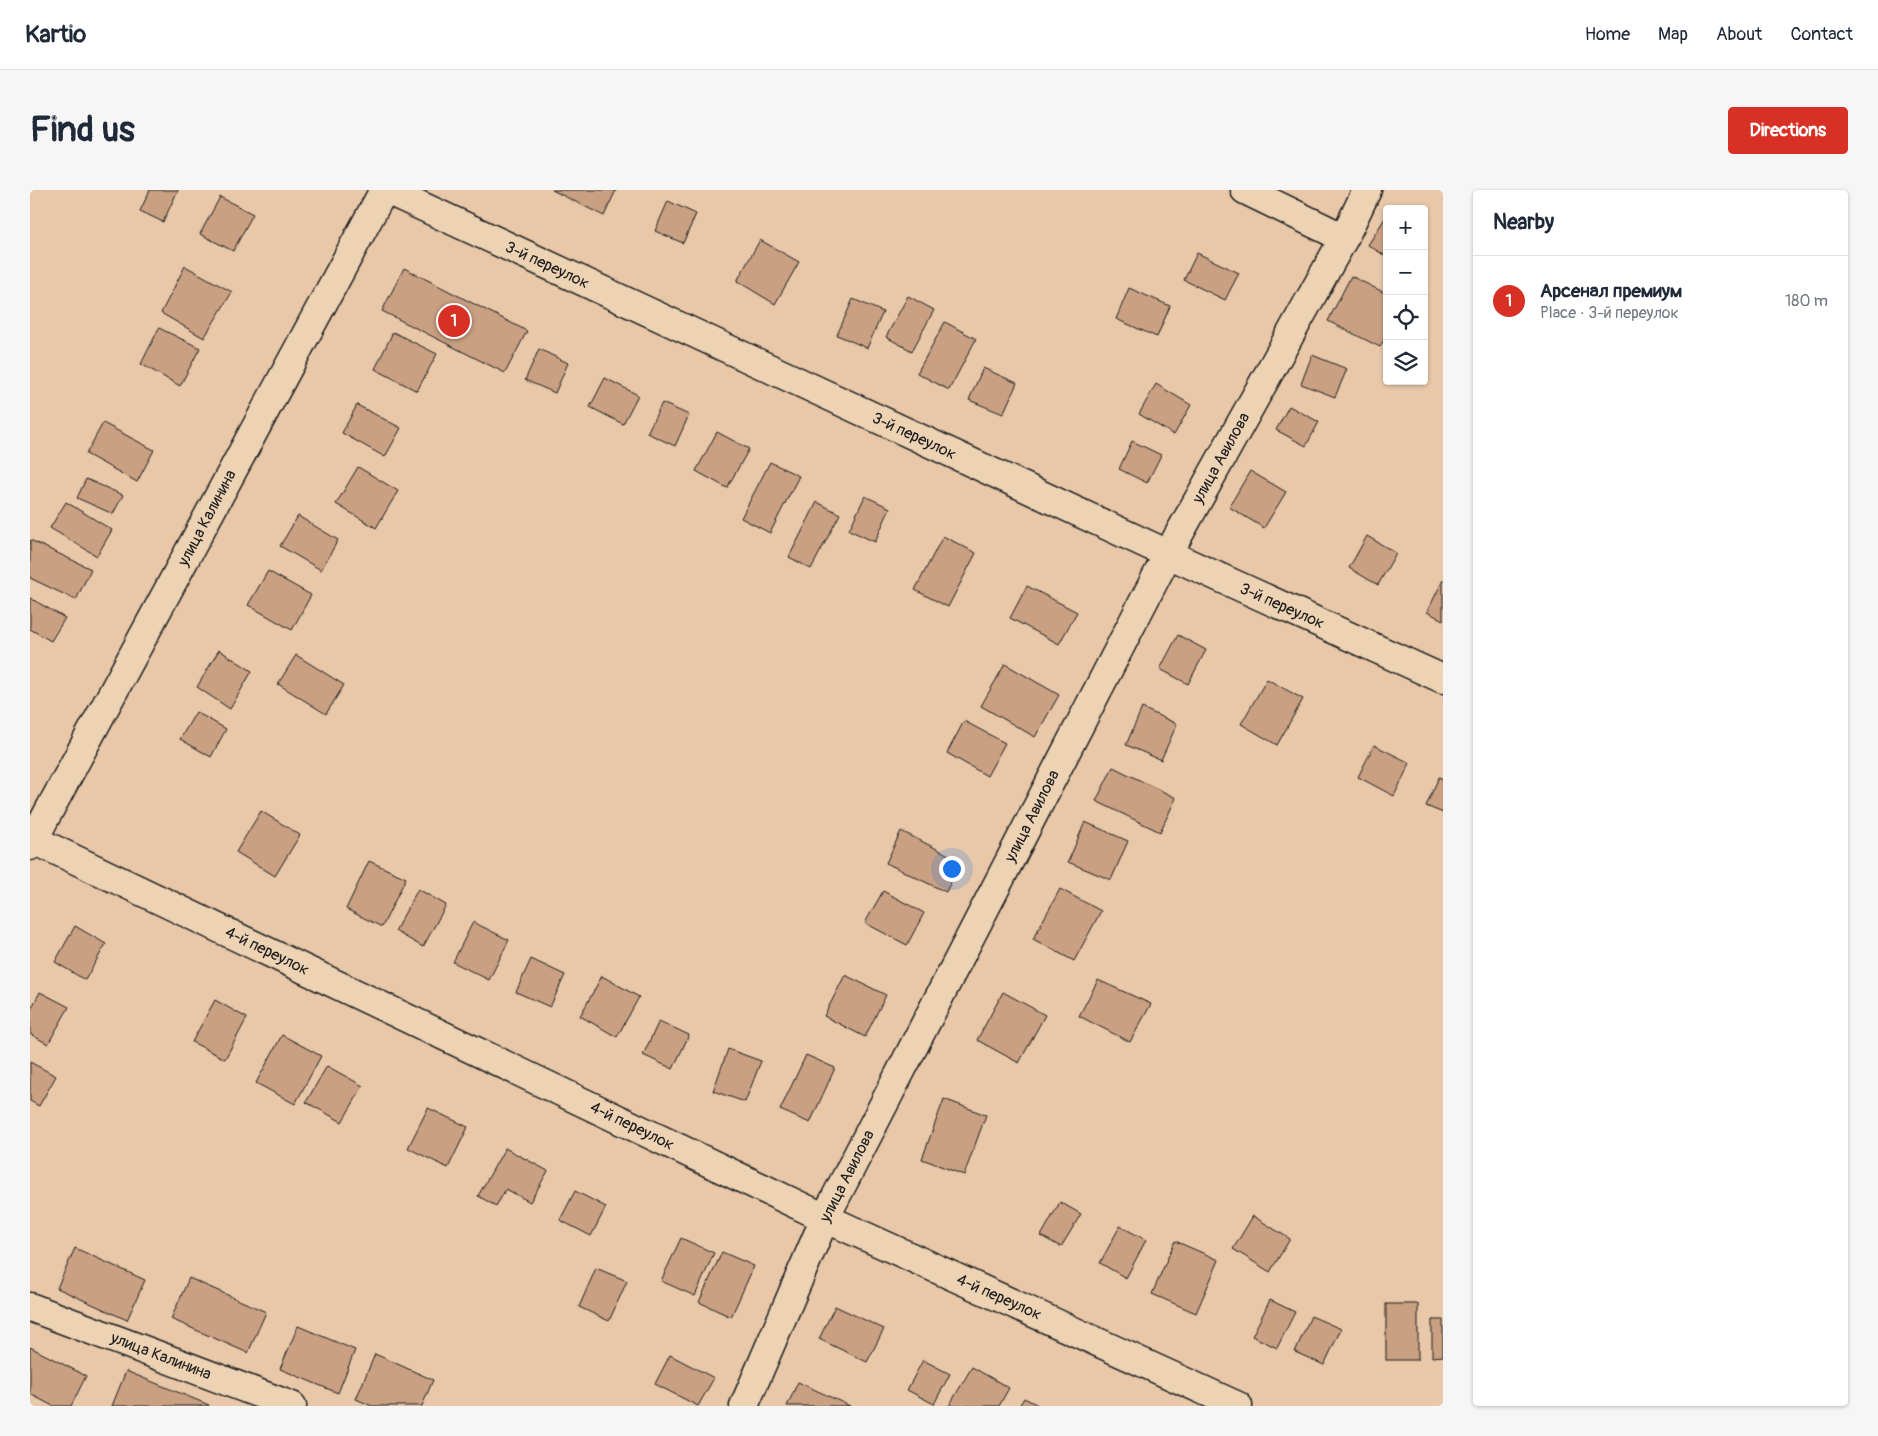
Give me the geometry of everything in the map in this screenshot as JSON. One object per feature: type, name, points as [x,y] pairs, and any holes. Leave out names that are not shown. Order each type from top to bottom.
[{"type":"street","name":"3-й переулок","points":[[385,190],[1168,554],[1443,679]]},
{"type":"street","name":"улица Калинина","points":[[31,841],[385,190]]},
{"type":"street","points":[[1245,190],[1344,238]]},
{"type":"street","name":"улица Авилова","points":[[744,1406],[825,1218],[1168,554],[1344,238],[1367,190]]},
{"type":"street","name":"4-й переулок","points":[[31,841],[825,1218],[1238,1406]]},
{"type":"street","name":"улица Калинина","points":[[30,1307],[292,1406]]},
{"type":"building","points":[[150,190],[178,190],[163,222],[140,211]]},
{"type":"building","points":[[552,190],[616,190],[604,216]]},
{"type":"building","points":[[220,197],[253,214],[233,251],[200,234]]},
{"type":"building","points":[[668,201],[696,214],[683,243],[655,231]]},
{"type":"building","points":[[1383,221],[1383,254],[1368,245]]},
{"type":"building","points":[[760,240],[799,262],[775,304],[737,281]]},
{"type":"building","points":[[1197,253],[1239,273],[1225,300],[1184,280]]},
{"type":"building","points":[[185,266],[232,292],[204,338],[161,313]]},
{"type":"building","points":[[404,268],[527,331],[505,373],[382,311]]},
{"type":"building","points":[[1351,276],[1383,292],[1383,341],[1380,347],[1328,321]]},
{"type":"building","points":[[1129,288],[1170,306],[1157,337],[1116,319]]},
{"type":"building","points":[[908,296],[934,310],[912,351],[886,337]]},
{"type":"building","points":[[853,299],[883,312],[867,348],[837,335]]},
{"type":"building","points":[[945,322],[976,339],[949,390],[917,373]]},
{"type":"building","points":[[159,328],[200,348],[180,386],[141,364]]},
{"type":"building","points":[[393,332],[437,354],[417,391],[375,369]]},
{"type":"building","points":[[539,349],[568,363],[555,393],[525,380]]},
{"type":"building","points":[[1312,355],[1347,369],[1335,397],[1301,384]]},
{"type":"building","points":[[983,368],[1017,383],[1003,414],[969,400]]},
{"type":"building","points":[[605,378],[638,395],[623,424],[590,407]]},
{"type":"building","points":[[1156,384],[1191,405],[1174,435],[1139,414]]},
{"type":"building","points":[[662,403],[689,415],[675,446],[647,433]]},
{"type":"building","points":[[357,405],[401,428],[385,457],[342,433]]},
{"type":"building","points":[[1289,406],[1319,422],[1306,446],[1276,430]]},
{"type":"building","points":[[103,423],[154,450],[137,482],[86,454]]},
{"type":"building","points":[[717,432],[749,449],[727,488],[696,471]]},
{"type":"building","points":[[1132,441],[1161,455],[1147,483],[1119,469]]},
{"type":"building","points":[[770,462],[799,476],[770,533],[741,518]]},
{"type":"building","points":[[358,467],[398,491],[376,528],[336,504]]},
{"type":"building","points":[[1250,471],[1286,492],[1264,528],[1229,507]]},
{"type":"building","points":[[86,479],[123,495],[113,514],[77,498]]},
{"type":"building","points":[[865,496],[890,508],[875,542],[849,530]]},
{"type":"building","points":[[66,502],[112,530],[97,556],[50,528]]},
{"type":"building","points":[[817,502],[840,514],[811,569],[789,557]]},
{"type":"building","points":[[298,516],[338,540],[321,570],[280,546]]},
{"type":"building","points":[[943,536],[976,553],[948,607],[915,590]]},
{"type":"building","points":[[1367,536],[1396,553],[1378,585],[1349,568]]},
{"type":"building","points":[[30,540],[91,569],[76,600],[30,578]]},
{"type":"building","points":[[268,571],[311,595],[292,630],[248,605]]},
{"type":"building","points":[[1443,580],[1443,620],[1427,612]]},
{"type":"building","points":[[1027,586],[1077,612],[1059,644],[1010,618]]},
{"type":"building","points":[[30,598],[65,618],[51,641],[30,629]]},
{"type":"building","points":[[1178,635],[1206,650],[1188,684],[1160,669]]},
{"type":"building","points":[[219,650],[252,671],[230,709],[197,687]]},
{"type":"building","points":[[296,655],[344,685],[326,714],[278,684]]},
{"type":"building","points":[[1005,664],[1059,695],[1035,737],[981,706]]},
{"type":"building","points":[[1267,679],[1303,699],[1277,745],[1241,724]]},
{"type":"building","points":[[1142,708],[1177,724],[1161,760],[1126,745]]},
{"type":"building","points":[[196,712],[226,729],[211,757],[180,739]]},
{"type":"building","points":[[964,721],[1005,743],[987,776],[947,753]]},
{"type":"building","points":[[1374,745],[1410,763],[1394,796],[1358,777]]},
{"type":"building","points":[[1113,767],[1176,798],[1160,832],[1096,801]]},
{"type":"building","points":[[1439,777],[1443,779],[1443,813],[1426,806]]},
{"type":"building","points":[[261,811],[300,835],[275,876],[236,852]]},
{"type":"building","points":[[1085,822],[1128,841],[1111,880],[1068,862]]},
{"type":"building","points":[[901,831],[961,861],[946,892],[886,863]]},
{"type":"building","points":[[369,861],[406,878],[382,927],[346,909]]},
{"type":"building","points":[[418,889],[446,905],[423,947],[395,931]]},
{"type":"building","points":[[1060,889],[1101,911],[1074,961],[1033,939]]},
{"type":"building","points":[[883,891],[924,913],[907,945],[865,923]]},
{"type":"building","points":[[473,922],[509,940],[489,980],[453,962]]},
{"type":"building","points":[[75,926],[106,944],[85,980],[55,962]]},
{"type":"building","points":[[531,959],[565,975],[550,1007],[516,992]]},
{"type":"building","points":[[845,975],[886,995],[865,1037],[824,1016]]},
{"type":"building","points":[[602,976],[639,997],[617,1037],[580,1016]]},
{"type":"building","points":[[1098,980],[1151,1004],[1130,1042],[1079,1016]]},
{"type":"building","points":[[40,992],[69,1007],[48,1044],[30,1034],[30,1011]]},
{"type":"building","points":[[1003,992],[1045,1015],[1019,1063],[977,1040]]},
{"type":"building","points":[[215,1000],[247,1018],[225,1059],[192,1042]]},
{"type":"building","points":[[659,1021],[689,1035],[673,1069],[643,1055]]},
{"type":"building","points":[[282,1035],[321,1056],[295,1104],[256,1083]]},
{"type":"building","points":[[728,1049],[761,1061],[745,1102],[713,1091]]},
{"type":"building","points":[[806,1055],[835,1068],[810,1123],[780,1110]]},
{"type":"building","points":[[30,1062],[56,1076],[39,1106],[30,1101]]},
{"type":"building","points":[[327,1066],[363,1086],[342,1122],[306,1102]]},
{"type":"building","points":[[944,1099],[986,1115],[964,1175],[922,1159]]},
{"type":"building","points":[[428,1108],[468,1127],[448,1168],[408,1148]]},
{"type":"building","points":[[505,1148],[548,1171],[530,1202],[506,1189],[496,1206],[478,1196]]},
{"type":"building","points":[[575,1191],[606,1207],[591,1236],[560,1220]]},
{"type":"building","points":[[1060,1202],[1081,1214],[1061,1247],[1041,1236]]},
{"type":"building","points":[[1253,1216],[1290,1239],[1270,1272],[1233,1249]]},
{"type":"building","points":[[1120,1226],[1146,1240],[1126,1278],[1100,1263]]},
{"type":"building","points":[[681,1238],[714,1253],[695,1296],[661,1281]]},
{"type":"building","points":[[1175,1241],[1219,1260],[1196,1313],[1152,1294]]},
{"type":"building","points":[[75,1248],[145,1280],[127,1320],[57,1288]]},
{"type":"building","points":[[722,1252],[754,1266],[731,1317],[699,1302]]},
{"type":"building","points":[[596,1268],[627,1281],[609,1321],[579,1307]]},
{"type":"building","points":[[189,1278],[266,1312],[248,1353],[171,1319]]},
{"type":"building","points":[[1270,1300],[1295,1312],[1277,1348],[1252,1336]]},
{"type":"building","points":[[1386,1304],[1418,1304],[1418,1360],[1386,1360]]},
{"type":"building","points":[[835,1306],[884,1329],[867,1362],[819,1339]]},
{"type":"building","points":[[1311,1316],[1341,1329],[1324,1365],[1295,1352]]},
{"type":"building","points":[[1432,1320],[1443,1320],[1443,1356],[1432,1357]]},
{"type":"building","points":[[298,1326],[355,1350],[338,1393],[280,1369]]},
{"type":"building","points":[[30,1347],[86,1376],[71,1406],[53,1406],[30,1394]]},
{"type":"building","points":[[375,1354],[433,1380],[422,1406],[372,1406],[356,1399]]},
{"type":"building","points":[[670,1355],[714,1378],[698,1406],[655,1384]]},
{"type":"building","points":[[923,1360],[950,1374],[934,1404],[907,1390]]},
{"type":"building","points":[[972,1367],[1009,1388],[999,1406],[949,1406]]},
{"type":"building","points":[[126,1371],[209,1405],[112,1406]]},
{"type":"building","points":[[798,1382],[850,1406],[787,1406]]},
{"type":"building","points":[[1024,1398],[1040,1406],[1019,1406]]},
{"type":"place","name":"Арсенал премиум","points":[[454,321]]}]
